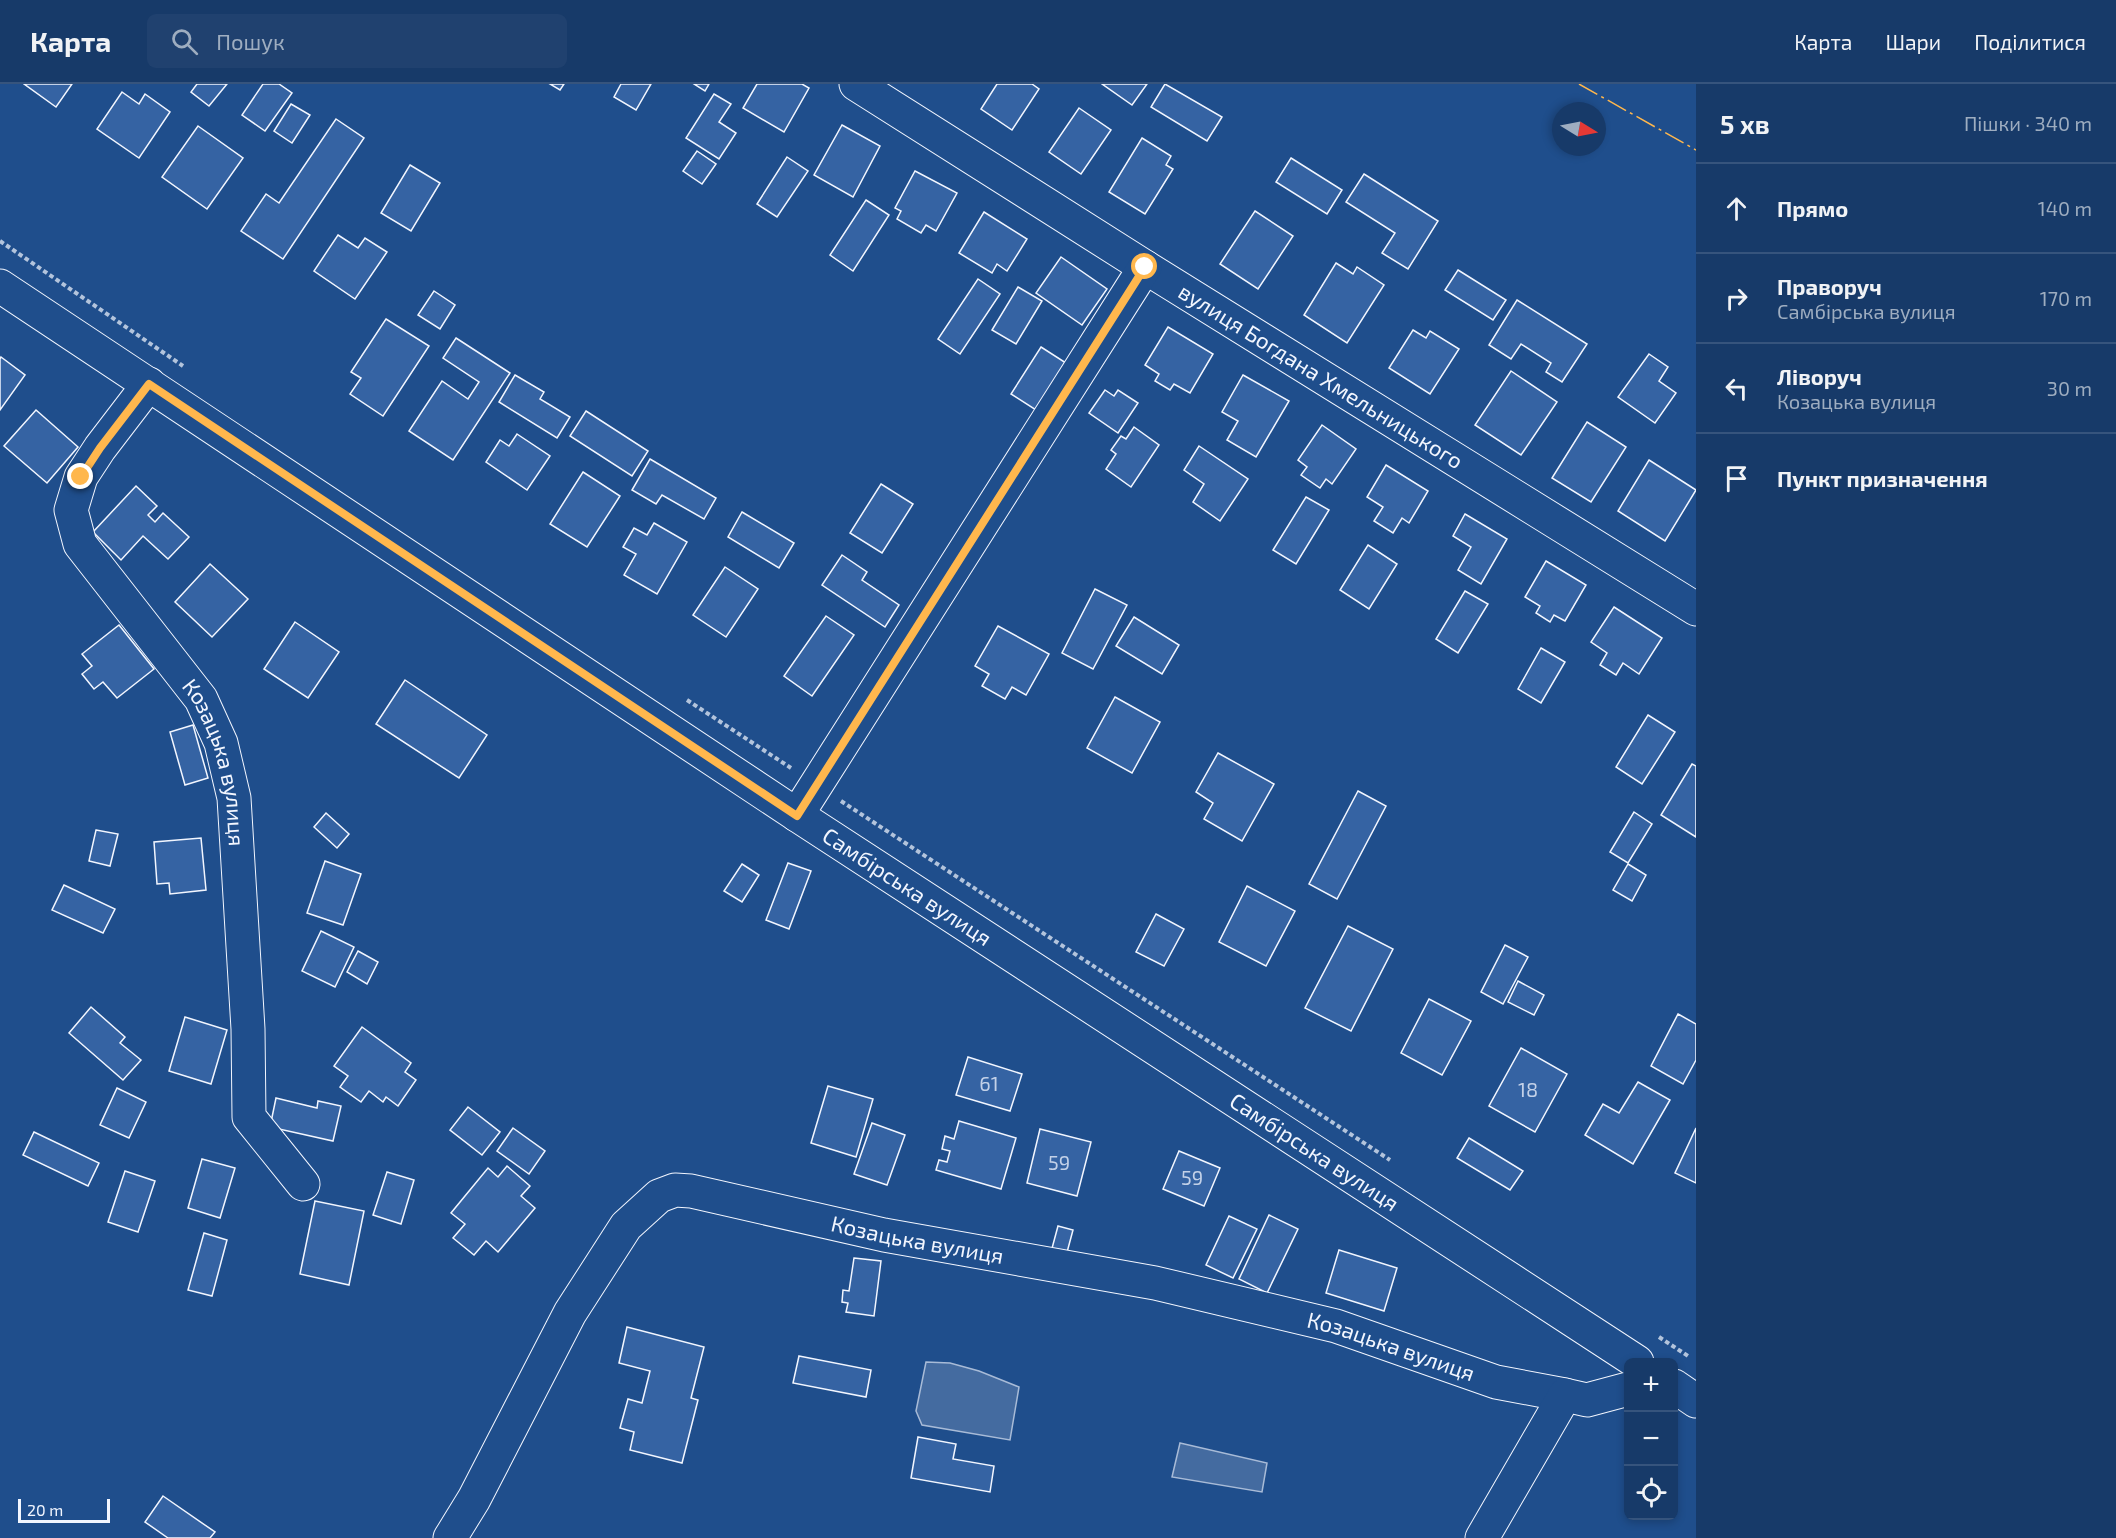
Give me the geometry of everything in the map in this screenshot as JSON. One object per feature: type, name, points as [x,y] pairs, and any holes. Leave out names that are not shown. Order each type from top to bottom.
[{"type":"street","name":"вулиця Богдана Хмельницького","points":[[856,84],[1145,267],[1696,609]]},
{"type":"street","points":[[797,816],[1145,267]]},
{"type":"street","name":"Самбірська вулиця","points":[[0,286],[797,816],[1631,1358]]},
{"type":"street","name":"Козацька вулиця","points":[[149,384],[81,477],[71,510],[80,544],[201,699],[221,743],[234,798],[248,1029],[249,1117],[303,1185]]},
{"type":"street","name":"Козацька вулиця","points":[[450,1538],[474,1499],[570,1313],[626,1226],[659,1196],[675,1190],[691,1191],[884,1235],[1155,1283],[1336,1326],[1496,1382],[1565,1395]]},
{"type":"street","points":[[1678,1389],[1696,1401]]},
{"type":"street","points":[[1482,1538],[1565,1395],[1587,1400],[1624,1390]]},
{"type":"path","points":[[840,800],[1400,1166]]},
{"type":"path","points":[[1659,1336],[1696,1360]]},
{"type":"water","points":[[926,1362],[950,1363],[979,1371],[1019,1387],[1010,1440],[922,1425],[916,1411]]},
{"type":"water","points":[[1180,1443],[1267,1463],[1262,1492],[1172,1477]]},
{"type":"building","points":[[24,84],[72,84],[56,107]]},
{"type":"building","points":[[197,84],[227,84],[209,106],[191,92]]},
{"type":"building","points":[[263,84],[279,84],[292,93],[265,131],[242,115]]},
{"type":"building","points":[[550,84],[564,84],[560,90]]},
{"type":"building","points":[[621,84],[651,84],[636,110],[614,97]]},
{"type":"building","points":[[694,84],[709,84],[705,91]]},
{"type":"building","points":[[757,84],[802,84],[809,88],[784,132],[743,108]]},
{"type":"building","points":[[997,84],[1032,84],[1039,89],[1012,130],[981,109]]},
{"type":"building","points":[[1102,84],[1147,84],[1132,105]]},
{"type":"building","points":[[1165,84],[1222,117],[1207,141],[1151,107]]},
{"type":"building","points":[[122,92],[139,104],[145,94],[170,112],[139,158],[97,129]]},
{"type":"building","points":[[714,94],[731,104],[719,122],[736,133],[719,159],[686,138]]},
{"type":"building","points":[[291,104],[310,115],[292,143],[274,131]]},
{"type":"building","points":[[1079,108],[1111,130],[1081,174],[1049,152]]},
{"type":"building","points":[[336,119],[364,138],[283,259],[241,231],[266,194],[279,203]]},
{"type":"building","points":[[842,125],[880,146],[853,197],[814,175]]},
{"type":"building","points":[[198,126],[243,158],[207,209],[162,177]]},
{"type":"building","points":[[1142,138],[1171,156],[1166,165],[1173,169],[1145,214],[1109,192]]},
{"type":"building","points":[[697,151],[716,164],[702,184],[683,171]]},
{"type":"building","points":[[787,157],[808,171],[777,217],[757,204]]},
{"type":"building","points":[[1291,158],[1342,190],[1327,214],[1276,182]]},
{"type":"building","points":[[410,165],[440,183],[411,231],[381,213]]},
{"type":"building","points":[[915,171],[957,193],[936,231],[926,225],[921,233],[897,219],[901,211],[895,208]]},
{"type":"building","points":[[1364,174],[1438,221],[1408,269],[1382,253],[1395,233],[1346,202]]},
{"type":"building","points":[[866,200],[889,215],[853,271],[830,255]]},
{"type":"building","points":[[1255,211],[1293,236],[1258,289],[1220,264]]},
{"type":"building","points":[[984,212],[1027,239],[1007,271],[997,264],[992,273],[959,253]]},
{"type":"building","points":[[338,235],[358,248],[365,238],[387,252],[355,299],[314,271]]},
{"type":"building","points":[[1061,257],[1107,289],[1082,325],[1036,293]]},
{"type":"building","points":[[1336,263],[1353,274],[1357,267],[1384,285],[1347,343],[1304,315]]},
{"type":"building","points":[[1458,270],[1506,300],[1493,320],[1445,290]]},
{"type":"building","points":[[978,279],[1000,294],[960,354],[938,339]]},
{"type":"building","points":[[1018,287],[1042,301],[1016,344],[992,330]]},
{"type":"building","points":[[434,291],[455,305],[440,329],[418,315]]},
{"type":"building","points":[[1517,300],[1587,344],[1562,382],[1546,372],[1551,363],[1521,344],[1511,359],[1489,345]]},
{"type":"building","points":[[386,319],[429,346],[383,416],[350,394],[361,378],[351,372]]},
{"type":"building","points":[[1168,327],[1213,354],[1190,393],[1174,384],[1170,390],[1155,381],[1159,374],[1145,365]]},
{"type":"building","points":[[1413,330],[1426,338],[1430,331],[1459,349],[1430,394],[1389,368]]},
{"type":"building","points":[[456,338],[510,373],[453,460],[409,431],[442,381],[468,399],[479,382],[443,358]]},
{"type":"building","points":[[1041,347],[1066,363],[1036,410],[1011,394]]},
{"type":"building","points":[[1649,354],[1668,367],[1659,381],[1676,393],[1655,423],[1618,397]]},
{"type":"building","points":[[1,357],[25,375],[0,410],[0,359]]},
{"type":"building","points":[[1511,371],[1557,402],[1521,455],[1475,425]]},
{"type":"building","points":[[515,375],[544,392],[540,399],[570,417],[557,438],[499,402]]},
{"type":"building","points":[[1243,375],[1289,401],[1256,457],[1227,440],[1238,421],[1222,412]]},
{"type":"building","points":[[1105,390],[1114,396],[1118,390],[1138,403],[1118,433],[1089,413]]},
{"type":"building","points":[[36,410],[78,447],[47,483],[4,446]]},
{"type":"building","points":[[586,411],[648,451],[632,476],[570,436]]},
{"type":"building","points":[[1587,422],[1626,447],[1591,502],[1552,478]]},
{"type":"building","points":[[1322,425],[1356,449],[1332,484],[1326,479],[1320,488],[1301,475],[1307,467],[1298,460]]},
{"type":"building","points":[[1134,427],[1159,445],[1131,487],[1106,469],[1116,454],[1111,450],[1121,436],[1126,439]]},
{"type":"building","points":[[517,434],[550,456],[527,490],[486,462],[500,440],[509,446]]},
{"type":"building","points":[[1199,446],[1248,479],[1220,521],[1193,502],[1204,484],[1184,470]]},
{"type":"building","points":[[650,459],[716,498],[704,519],[662,495],[656,504],[632,490]]},
{"type":"building","points":[[1649,460],[1696,490],[1665,541],[1618,511]]},
{"type":"building","points":[[1386,465],[1428,491],[1409,523],[1402,518],[1393,533],[1374,521],[1383,507],[1367,497]]},
{"type":"building","points":[[583,472],[620,496],[587,547],[550,524]]},
{"type":"building","points":[[881,484],[913,504],[882,553],[850,533]]},
{"type":"building","points":[[136,486],[157,506],[148,515],[155,522],[163,513],[189,537],[168,559],[143,536],[121,560],[93,532]]},
{"type":"building","points":[[1306,497],[1329,510],[1296,564],[1273,550]]},
{"type":"building","points":[[742,512],[794,543],[779,568],[728,537]]},
{"type":"building","points":[[1465,514],[1507,539],[1481,584],[1458,570],[1471,547],[1453,536]]},
{"type":"building","points":[[654,523],[687,542],[657,594],[624,575],[636,554],[623,547],[634,528],[647,535]]},
{"type":"building","points":[[1368,545],[1397,564],[1369,609],[1340,590]]},
{"type":"building","points":[[842,555],[867,572],[862,580],[899,605],[885,627],[822,585]]},
{"type":"building","points":[[1546,561],[1586,585],[1565,621],[1554,615],[1550,622],[1536,613],[1540,606],[1525,597]]},
{"type":"building","points":[[210,564],[248,599],[212,637],[175,602]]},
{"type":"building","points":[[725,567],[758,589],[726,637],[693,615]]},
{"type":"building","points":[[1095,589],[1127,605],[1093,669],[1062,653]]},
{"type":"building","points":[[1465,591],[1488,604],[1458,653],[1436,639]]},
{"type":"building","points":[[1614,607],[1662,638],[1639,674],[1623,663],[1616,675],[1600,665],[1607,653],[1591,642]]},
{"type":"building","points":[[826,616],[854,635],[812,696],[784,676]]},
{"type":"building","points":[[1134,617],[1179,645],[1162,674],[1116,646]]},
{"type":"building","points":[[295,622],[339,652],[308,698],[264,669]]},
{"type":"building","points":[[119,625],[154,669],[117,698],[103,682],[94,689],[82,674],[92,666],[82,654]]},
{"type":"building","points":[[998,626],[1049,654],[1026,695],[1012,687],[1005,699],[982,686],[989,674],[975,666]]},
{"type":"building","points":[[1541,648],[1565,662],[1541,703],[1518,689]]},
{"type":"building","points":[[405,680],[487,735],[459,778],[376,724]]},
{"type":"building","points":[[1115,697],[1160,722],[1132,773],[1087,748]]},
{"type":"building","points":[[1648,715],[1675,732],[1642,784],[1616,767]]},
{"type":"building","points":[[193,725],[208,778],[185,785],[170,732]]},
{"type":"building","points":[[1218,753],[1274,784],[1242,841],[1204,819],[1213,803],[1196,792]]},
{"type":"building","points":[[1692,764],[1696,766],[1696,837],[1661,815]]},
{"type":"building","points":[[1358,791],[1386,806],[1337,899],[1309,884]]},
{"type":"building","points":[[1634,812],[1652,824],[1628,863],[1610,852]]},
{"type":"building","points":[[326,813],[349,834],[337,848],[314,827]]},
{"type":"building","points":[[96,830],[118,834],[110,866],[89,861]]},
{"type":"building","points":[[201,838],[206,890],[170,894],[169,883],[157,884],[154,842]]},
{"type":"building","points":[[325,861],[361,874],[343,925],[307,913]]},
{"type":"building","points":[[788,863],[811,871],[789,929],[766,920]]},
{"type":"building","points":[[742,864],[759,875],[742,902],[724,891]]},
{"type":"building","points":[[1628,864],[1646,875],[1632,901],[1613,890]]},
{"type":"building","points":[[64,885],[115,909],[103,933],[52,910]]},
{"type":"building","points":[[1247,886],[1295,911],[1266,966],[1219,942]]},
{"type":"building","points":[[1156,914],[1184,929],[1164,966],[1136,952]]},
{"type":"building","points":[[1348,926],[1393,949],[1351,1031],[1305,1008]]},
{"type":"building","points":[[321,931],[354,947],[335,987],[302,971]]},
{"type":"building","points":[[1505,945],[1528,957],[1503,1004],[1481,992]]},
{"type":"building","points":[[358,951],[378,962],[367,984],[347,972]]},
{"type":"building","points":[[1518,981],[1544,995],[1534,1015],[1508,1002]]},
{"type":"building","points":[[1429,999],[1471,1021],[1442,1075],[1401,1053]]},
{"type":"building","points":[[91,1007],[125,1037],[120,1043],[141,1060],[123,1080],[69,1033]]},
{"type":"building","points":[[1678,1014],[1696,1024],[1696,1060],[1683,1084],[1651,1066]]},
{"type":"building","points":[[185,1017],[227,1030],[211,1084],[169,1071]]},
{"type":"building","points":[[362,1027],[411,1063],[405,1072],[416,1080],[398,1106],[386,1097],[383,1102],[369,1091],[361,1102],[340,1087],[348,1076],[334,1066]]},
{"type":"building","points":[[1521,1048],[1567,1074],[1535,1132],[1489,1106]]},
{"type":"building","points":[[968,1057],[1022,1074],[1010,1111],[956,1095]]},
{"type":"building","points":[[1638,1082],[1670,1100],[1633,1164],[1585,1135],[1603,1104],[1619,1113]]},
{"type":"building","points":[[828,1086],[873,1099],[856,1157],[811,1143]]},
{"type":"building","points":[[117,1088],[146,1102],[129,1138],[100,1125]]},
{"type":"building","points":[[276,1098],[317,1108],[318,1101],[341,1106],[333,1141],[270,1127]]},
{"type":"building","points":[[468,1107],[500,1132],[482,1155],[450,1130]]},
{"type":"building","points":[[959,1121],[1016,1138],[1001,1189],[936,1170],[939,1160],[947,1162],[950,1151],[942,1149],[945,1136],[954,1139]]},
{"type":"building","points":[[872,1123],[905,1135],[887,1185],[854,1174]]},
{"type":"building","points":[[513,1128],[545,1151],[529,1174],[497,1151]]},
{"type":"building","points":[[1696,1128],[1696,1183],[1675,1173]]},
{"type":"building","points":[[1040,1129],[1091,1142],[1077,1196],[1027,1183]]},
{"type":"building","points":[[34,1132],[99,1163],[88,1186],[23,1155]]},
{"type":"building","points":[[1469,1138],[1523,1171],[1510,1190],[1457,1158]]},
{"type":"building","points":[[1179,1151],[1220,1168],[1204,1206],[1163,1189]]},
{"type":"building","points":[[202,1159],[235,1168],[220,1218],[188,1208]]},
{"type":"building","points":[[507,1166],[530,1186],[521,1196],[535,1208],[498,1252],[486,1241],[474,1255],[453,1238],[465,1224],[451,1213],[488,1168],[498,1177]]},
{"type":"building","points":[[125,1171],[155,1181],[138,1232],[108,1222]]},
{"type":"building","points":[[387,1172],[414,1180],[401,1224],[373,1215]]},
{"type":"building","points":[[315,1201],[364,1211],[349,1285],[300,1274]]},
{"type":"building","points":[[1269,1215],[1298,1229],[1267,1293],[1239,1279]]},
{"type":"building","points":[[1229,1216],[1257,1229],[1233,1278],[1206,1265]]},
{"type":"building","points":[[1058,1226],[1073,1230],[1066,1256],[1051,1252]]},
{"type":"building","points":[[204,1233],[227,1240],[212,1296],[188,1290]]},
{"type":"building","points":[[1339,1250],[1397,1268],[1384,1311],[1326,1293]]},
{"type":"building","points":[[854,1258],[881,1261],[874,1316],[846,1312],[848,1303],[842,1302],[843,1290],[849,1291]]},
{"type":"building","points":[[627,1327],[704,1347],[691,1398],[698,1400],[682,1463],[630,1450],[634,1432],[620,1428],[628,1399],[642,1403],[650,1371],[619,1363]]},
{"type":"building","points":[[799,1356],[871,1370],[866,1397],[793,1383]]},
{"type":"building","points":[[918,1437],[956,1444],[953,1459],[994,1466],[990,1492],[911,1478]]},
{"type":"building","points":[[163,1496],[215,1532],[210,1538],[168,1538],[145,1522]]},
{"type":"power","points":[[1579,84],[1696,150]]},
{"type":"route","points":[[81,477],[149,384],[797,816],[1145,267]]}]
